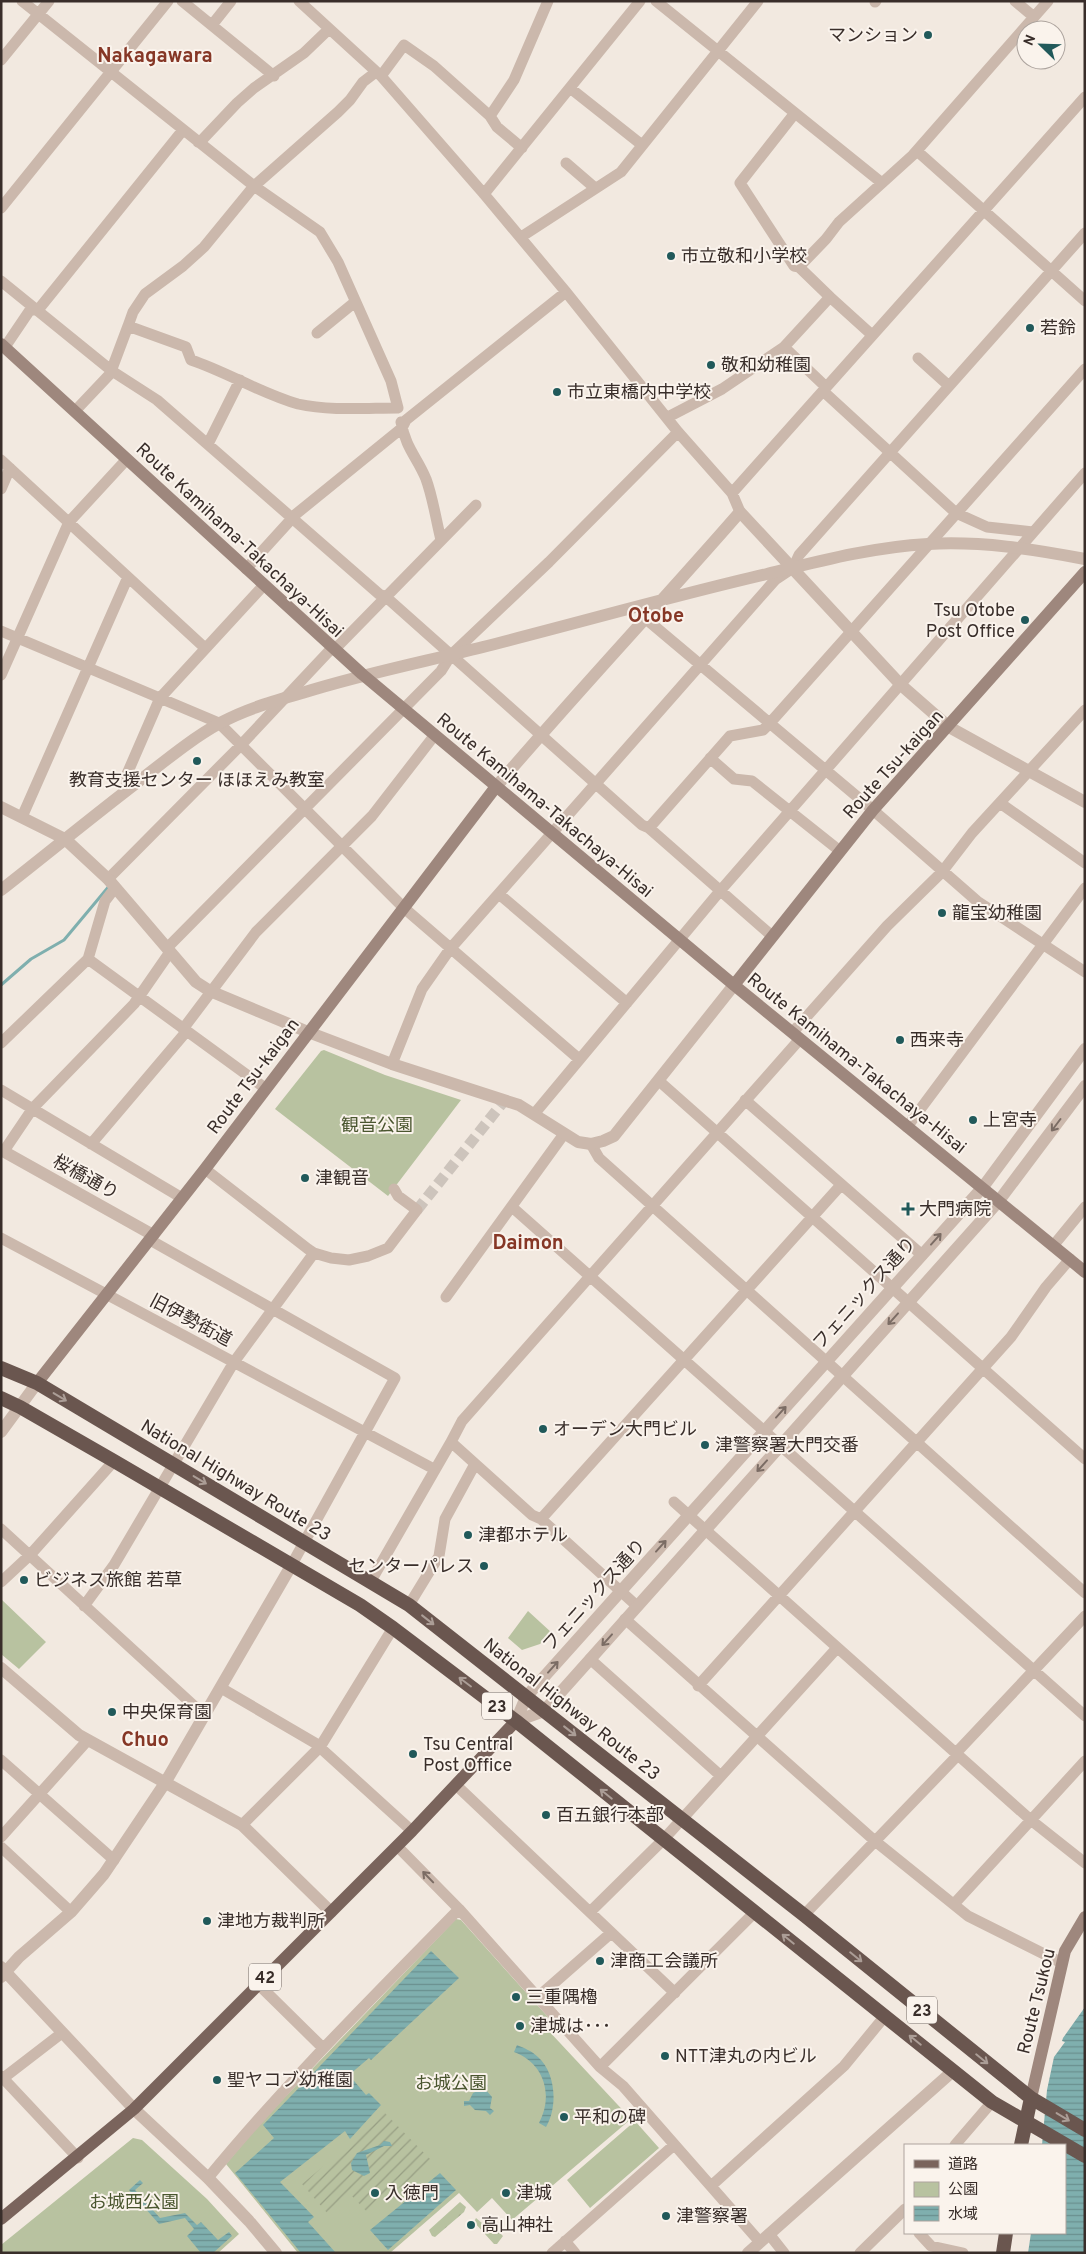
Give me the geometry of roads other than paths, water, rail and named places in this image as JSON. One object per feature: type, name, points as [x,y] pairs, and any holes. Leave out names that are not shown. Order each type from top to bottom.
[{"type":"highway","name":"National Highway Route 23","points":[[1,1368],[37,1383],[304,1543],[372,1581],[409,1605],[804,1915],[1036,2101],[1085,2130]]},
{"type":"highway","name":"23","points":[[1,1398],[159,1487],[360,1605],[393,1628],[516,1721],[992,2102],[1064,2144]]},
{"type":"highway","points":[[1021,2144],[1036,2101]]},
{"type":"highway","name":"23","points":[[1066,2145],[1085,2156]]},
{"type":"highway","points":[[1002,2253],[1006,2234]]},
{"type":"main road","name":"Route Kamihama-Takachaya-Hisai","points":[[3,348],[75,411],[333,649],[403,710],[680,939],[734,986],[1085,1272]]},
{"type":"main road","name":"Route Tsu-kaigan","points":[[734,986],[873,810],[1083,576]]},
{"type":"main road","name":"Route Tsu-kaigan","points":[[37,1383],[205,1169],[264,1088],[495,788]]},
{"type":"main road","name":"42","points":[[1,2219],[78,2158],[134,2109],[412,1831],[516,1721]]},
{"type":"main road","name":"Route Tsukou","points":[[1036,2101],[1062,1963],[1070,1940],[1085,1917]]},
{"type":"street","points":[[22,1],[254,186],[320,232],[338,262],[391,380],[409,451],[426,478],[441,540]]},
{"type":"street","points":[[1,60],[49,1]]},
{"type":"street","points":[[1,208],[168,1]]},
{"type":"street","points":[[182,1],[274,76]]},
{"type":"street","points":[[212,25],[231,1]]},
{"type":"street","points":[[299,1],[378,74],[484,194],[668,417],[678,432],[732,493],[740,512],[901,685],[949,727],[1085,802]]},
{"type":"street","points":[[490,116],[514,80],[548,1]]},
{"type":"street","points":[[484,194],[640,1]]},
{"type":"street","points":[[656,1],[882,183]]},
{"type":"street","points":[[521,237],[621,172],[758,1]]},
{"type":"street","points":[[1015,1],[1034,17]]},
{"type":"street","points":[[800,267],[839,222],[917,151],[1048,1]]},
{"type":"street","points":[[198,142],[254,88],[274,76],[304,53],[329,29]]},
{"type":"street","points":[[75,411],[112,371],[133,312],[144,294],[183,266],[204,247],[254,186],[338,112],[350,100],[363,82],[378,74],[404,45],[434,66],[490,116],[497,127],[522,148]]},
{"type":"street","points":[[570,88],[642,145]]},
{"type":"street","points":[[732,493],[1085,97]]},
{"type":"street","points":[[795,114],[740,183],[794,266],[800,267],[872,335]]},
{"type":"street","points":[[38,310],[183,130]]},
{"type":"street","points":[[917,151],[1085,301]]},
{"type":"street","points":[[566,163],[595,188]]},
{"type":"street","points":[[392,1064],[422,989],[450,949],[775,580],[793,568],[799,555],[1085,233]]},
{"type":"street","points":[[1,281],[112,371],[157,400],[379,594],[386,597],[542,733],[642,825],[650,828],[772,936]]},
{"type":"street","points":[[246,569],[293,518],[402,428],[406,420],[566,292]]},
{"type":"street","points":[[668,417],[722,389],[784,347],[830,297]]},
{"type":"street","points":[[317,333],[355,302]]},
{"type":"street","points":[[3,348],[30,310],[38,310]]},
{"type":"street","points":[[128,326],[186,347],[191,360],[278,397],[300,404],[339,408],[398,408]]},
{"type":"street","points":[[784,347],[890,452],[956,513],[987,527],[1033,532]]},
{"type":"street","points":[[918,358],[949,386]]},
{"type":"street","points":[[650,828],[730,736],[763,730],[769,724],[1085,369]]},
{"type":"street","points":[[208,444],[240,380]]},
{"type":"street","points":[[2,1151],[33,1108],[139,996],[169,950],[303,809],[441,671],[451,655],[535,575],[678,432]]},
{"type":"street","points":[[1,675],[69,522],[127,459]]},
{"type":"street","points":[[1,460],[205,648]]},
{"type":"street","points":[[1,489],[10,468]]},
{"type":"street","points":[[535,1113],[720,891],[1085,473]]},
{"type":"street","points":[[1,1043],[88,959],[111,883],[242,748],[286,697],[476,505]]},
{"type":"street","points":[[495,788],[740,512]]},
{"type":"street","points":[[1,890],[177,751],[219,723],[254,707],[286,697],[362,674],[451,655],[624,611],[664,598],[844,555],[929,544],[1020,547],[1085,559]]},
{"type":"street","points":[[22,817],[128,577]]},
{"type":"street","points":[[127,790],[127,774],[160,698],[264,585]]},
{"type":"street","points":[[646,619],[873,810],[976,901],[1085,972]]},
{"type":"street","points":[[1,632],[219,723],[404,908],[579,1059]]},
{"type":"street","points":[[372,1581],[462,1421],[745,1100],[887,926],[942,872],[972,833],[1085,710]]},
{"type":"street","points":[[91,1144],[184,1030],[210,991],[256,932],[372,816],[434,736]]},
{"type":"street","points":[[710,758],[734,779],[752,781],[840,851]]},
{"type":"street","points":[[1000,803],[1085,863]]},
{"type":"street","points":[[1,807],[64,839],[111,883],[196,982],[210,991],[308,1032],[392,1064],[519,1105],[535,1113],[578,1142],[591,1144],[603,1142],[614,1136],[734,986]]},
{"type":"street","points":[[908,1127],[1085,888]]},
{"type":"street","points":[[499,894],[626,1003]]},
{"type":"street","points":[[88,959],[264,1088]]},
{"type":"street","name":"フェニックス通り","points":[[516,1721],[526,1697],[983,1187],[1085,1049]]},
{"type":"street","points":[[659,1081],[1085,1459]]},
{"type":"street","points":[[516,1721],[544,1711],[998,1202],[1085,1086]]},
{"type":"street","points":[[1,1090],[182,1198]]},
{"type":"street","points":[[745,1100],[922,1255]]},
{"type":"street","points":[[446,1298],[564,1134]]},
{"type":"street","points":[[591,1144],[599,1158],[1085,1592]]},
{"type":"street","name":"桜橋通り","points":[[2,1151],[151,1238]]},
{"type":"street","points":[[205,1169],[314,1253],[348,1260],[391,1250],[417,1210],[398,1196],[394,1189]]},
{"type":"street","points":[[541,1519],[841,1185]]},
{"type":"street","points":[[512,1207],[1085,1716]]},
{"type":"street","points":[[1053,1246],[1085,1207]]},
{"type":"street","name":"旧伊勢街道","points":[[1,1238],[106,1296],[434,1469]]},
{"type":"street","points":[[151,1238],[396,1378],[291,1566],[165,1783],[94,1888],[71,1912],[3,1972],[134,2109],[208,2178],[276,2253]]},
{"type":"street","points":[[84,1606],[114,1565],[234,1362],[314,1253]]},
{"type":"street","points":[[698,1686],[853,1510],[1010,1337],[1046,1287],[1070,1259]]},
{"type":"street","points":[[1,1432],[37,1383]]},
{"type":"street","points":[[451,1442],[532,1515],[541,1519],[637,1606]]},
{"type":"street","points":[[1,1582],[30,1555],[114,1461]]},
{"type":"street","points":[[409,1605],[439,1556],[445,1519],[475,1464]]},
{"type":"street","points":[[674,1502],[1032,1820],[1085,1863]]},
{"type":"street","points":[[1,1529],[204,1715]]},
{"type":"street","points":[[625,1619],[698,1686],[875,1841],[954,1904],[979,1923],[1062,1963]]},
{"type":"street","points":[[804,1915],[1034,1670],[1083,1622]]},
{"type":"street","points":[[242,1825],[320,1747],[393,1628]]},
{"type":"street","points":[[591,1912],[663,1840],[837,1648]]},
{"type":"street","points":[[590,1659],[721,1776]]},
{"type":"street","points":[[1,1668],[63,1723],[87,1741],[242,1825],[331,1912]]},
{"type":"street","points":[[221,1688],[320,1747],[412,1831]]},
{"type":"street","points":[[1,1837],[87,1741]]},
{"type":"street","points":[[1,1760],[114,1860]]},
{"type":"street","points":[[954,1904],[1085,1761]]},
{"type":"street","points":[[456,1785],[675,1994]]},
{"type":"street","points":[[397,1846],[459,1909],[600,2067],[623,2086],[711,2186],[765,2238],[784,2253]]},
{"type":"street","points":[[1,1847],[71,1912]]},
{"type":"street","points":[[208,2178],[248,2130],[323,2048],[459,1909]]},
{"type":"street","points":[[600,2067],[755,1912]]},
{"type":"street","points":[[538,1997],[611,1933]]},
{"type":"street","points":[[258,1984],[323,2048]]},
{"type":"street","points":[[711,2186],[844,2066],[885,2016]]},
{"type":"street","points":[[62,2033],[2,2078],[78,2158]]},
{"type":"street","points":[[748,2253],[953,2071]]},
{"type":"street","points":[[956,2144],[992,2102]]},
{"type":"street","points":[[552,2253],[674,2145]]},
{"type":"street","points":[[860,2253],[903,2213]]},
{"type":"street","points":[[920,2234],[932,2246],[946,2251],[963,2253]]},
{"type":"street","points":[[565,2241],[575,2253]]},
{"type":"water","points":[[431,1951],[459,1978],[371,2060],[369,2058],[349,2075],[366,2095],[369,2093],[381,2105],[350,2139],[345,2131],[280,2182],[314,2217],[308,2222],[336,2253],[301,2253],[235,2173],[274,2138],[263,2125]]},
{"type":"water","points":[[1085,2007],[1085,2253],[1028,2253],[1031,2234],[1066,2234],[1066,2144],[1042,2144],[1047,2090],[1054,2057],[1065,2042],[1062,2041]]},
{"type":"water","points":[[517,2045],[536,2055],[549,2072],[552,2081],[553,2100],[550,2119],[546,2127],[539,2123],[546,2102],[546,2091],[543,2081],[533,2064],[514,2052]]},
{"type":"water","points":[[484,2084],[488,2085],[486,2090],[492,2097],[490,2108],[494,2111],[490,2115],[486,2111],[475,2110],[470,2105],[464,2106],[464,2101],[469,2101],[473,2093],[482,2089]]},
{"type":"water","points":[[384,2141],[390,2142],[392,2146],[384,2146],[366,2155],[370,2173],[364,2176],[352,2170],[351,2163],[357,2153],[380,2145]]},
{"type":"water","points":[[440,2173],[456,2190],[388,2250],[370,2230]]},
{"type":"water","points":[[140,2180],[143,2183],[135,2190],[160,2218],[185,2213],[197,2225],[201,2222],[218,2240],[229,2232],[232,2236],[213,2253],[201,2253],[187,2236],[194,2229],[185,2218],[159,2224],[129,2190]]},
{"type":"waterway","points":[[1,985],[31,959],[64,940],[110,885]]},
{"type":"tunnel","points":[[417,1210],[504,1101]]},
{"type":"place","name":"マンション","points":[[928,35]]},
{"type":"place","name":"市立敬和小学校","points":[[671,256]]},
{"type":"place","name":"若鈴","points":[[1030,328]]},
{"type":"place","name":"敬和幼稚園","points":[[711,365]]},
{"type":"place","name":"市立東橋内中学校","points":[[557,392]]},
{"type":"place","name":"Tsu Otobe Post Office","points":[[1025,620]]},
{"type":"place","name":"教育支援センター ほほえみ教室","points":[[197,761]]},
{"type":"place","name":"龍宝幼稚園","points":[[942,913]]},
{"type":"place","name":"西来寺","points":[[900,1040]]},
{"type":"place","name":"上宮寺","points":[[973,1120]]},
{"type":"place","name":"津観音","points":[[305,1178]]},
{"type":"place","name":"大門病院","points":[[908,1209]]},
{"type":"place","name":"オーデン大門ビル","points":[[543,1429]]},
{"type":"place","name":"津警察署大門交番","points":[[705,1445]]},
{"type":"place","name":"津都ホテル","points":[[468,1535]]},
{"type":"place","name":"センターパレス","points":[[484,1566]]},
{"type":"place","name":"ビジネス旅館 若草","points":[[24,1580]]},
{"type":"place","name":"中央保育園","points":[[112,1712]]},
{"type":"place","name":"Tsu Central Post Office","points":[[413,1754]]},
{"type":"place","name":"百五銀行本部","points":[[546,1815]]},
{"type":"place","name":"津地方裁判所","points":[[207,1921]]},
{"type":"place","name":"津商工会議所","points":[[600,1961]]},
{"type":"place","name":"三重隅櫓","points":[[516,1997]]},
{"type":"place","name":"津城は･･･","points":[[520,2026]]},
{"type":"place","name":"NTT津丸の内ビル","points":[[665,2056]]},
{"type":"place","name":"聖ヤコブ幼稚園","points":[[217,2080]]},
{"type":"place","name":"平和の碑","points":[[564,2117]]},
{"type":"place","name":"入徳門","points":[[375,2193]]},
{"type":"place","name":"津城","points":[[506,2193]]},
{"type":"place","name":"津警察署","points":[[666,2216]]},
{"type":"place","name":"高山神社","points":[[471,2225]]},
{"type":"district","name":"Nakagawara","points":[[155,55]]},
{"type":"district","name":"Otobe","points":[[656,615]]},
{"type":"district","name":"Daimon","points":[[528,1242]]},
{"type":"district","name":"Chuo","points":[[145,1739]]},
{"type":"park label","name":"観音公園","points":[[377,1125]]},
{"type":"park label","name":"お城公園","points":[[451,2083]]},
{"type":"park label","name":"お城西公園","points":[[134,2202]]}]
